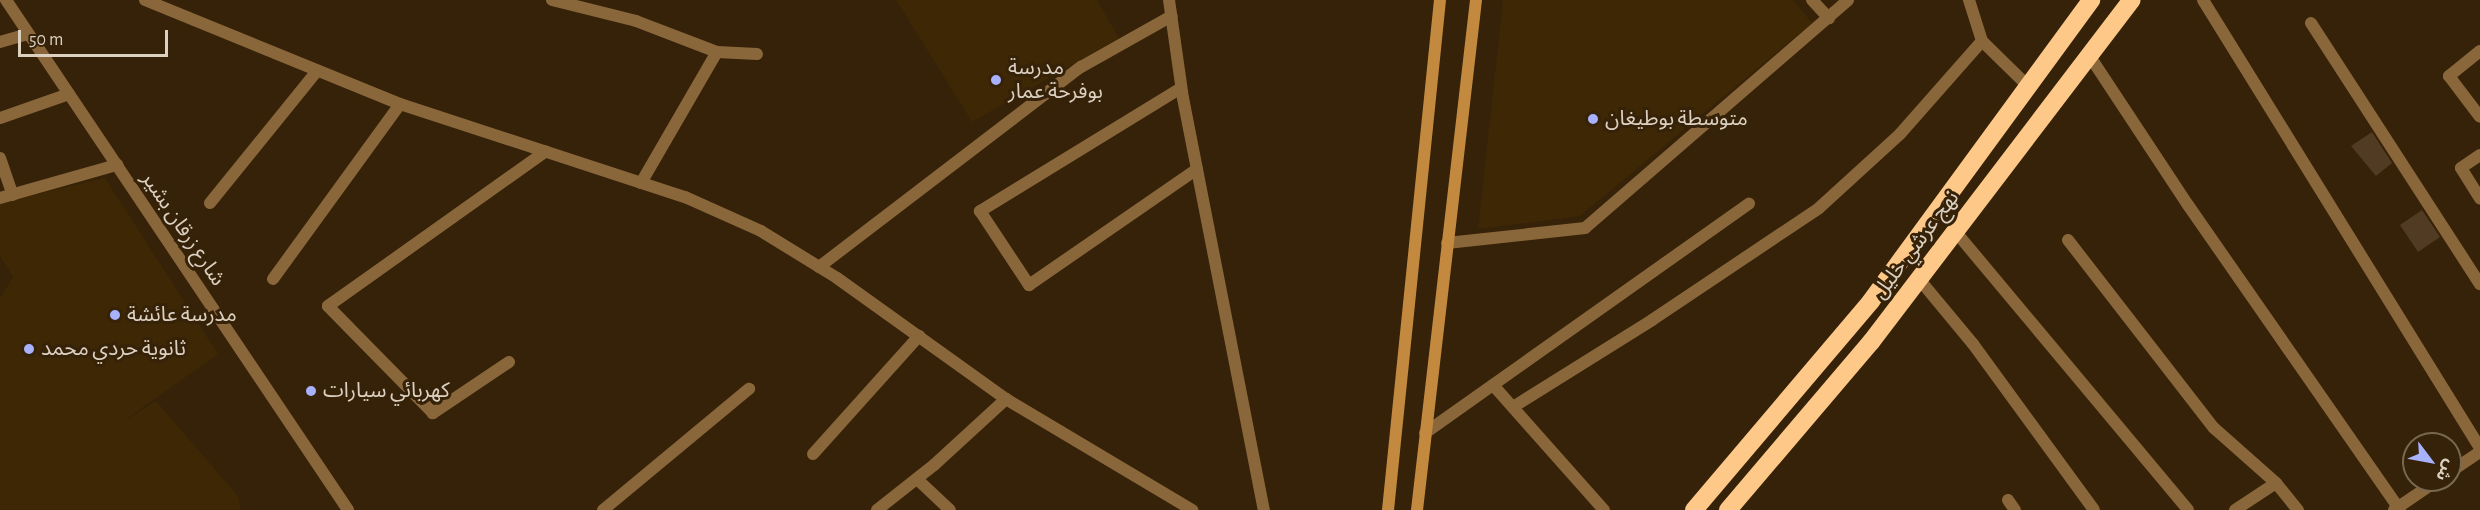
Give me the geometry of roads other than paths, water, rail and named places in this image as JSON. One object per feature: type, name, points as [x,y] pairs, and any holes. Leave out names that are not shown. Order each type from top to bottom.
[{"type":"highway","name":"نهج عرشي خليل","points":[[1694,510],[1871,301],[2091,0]]},
{"type":"highway","name":"نهج عرشي خليل","points":[[1728,510],[1871,342],[2132,0]]},
{"type":"street","name":"شارع زرقان بشير","points":[[6,0],[348,510]]},
{"type":"street","points":[[145,0],[316,72],[400,104],[685,197],[761,231],[819,267],[1006,399],[1192,510]]},
{"type":"street","points":[[552,0],[636,21],[717,52],[757,54]]},
{"type":"street","points":[[1169,0],[1173,16],[1181,88],[1264,510]]},
{"type":"street","points":[[1388,510],[1440,0]]},
{"type":"street","points":[[1417,510],[1476,0]]},
{"type":"street","points":[[1812,0],[1829,18]]},
{"type":"street","points":[[1447,243],[1585,228],[1848,0]]},
{"type":"street","points":[[1969,0],[1982,41],[2029,87]]},
{"type":"street","points":[[2203,0],[2480,450],[2462,463]]},
{"type":"street","points":[[819,267],[1081,67],[1173,16]]},
{"type":"street","points":[[2311,23],[2480,284]]},
{"type":"street","points":[[0,42],[28,34]]},
{"type":"street","points":[[1513,407],[1652,320],[1819,208],[1900,134],[1982,41]]},
{"type":"street","points":[[2480,51],[2449,76],[2480,117]]},
{"type":"street","points":[[641,183],[717,52]]},
{"type":"street","points":[[2089,55],[2397,509],[2421,492]]},
{"type":"street","points":[[210,203],[316,72]]},
{"type":"street","points":[[1181,88],[980,211],[1029,285],[1197,169]]},
{"type":"street","points":[[0,118],[69,94]]},
{"type":"street","points":[[273,279],[400,104]]},
{"type":"street","points":[[509,363],[433,413],[328,306],[546,152]]},
{"type":"street","points":[[2480,155],[2461,168],[2480,198]]},
{"type":"street","points":[[0,158],[14,195]]},
{"type":"street","points":[[0,198],[117,165]]},
{"type":"street","points":[[1425,433],[1749,204]]},
{"type":"street","points":[[1955,231],[2188,510]]},
{"type":"street","points":[[2068,240],[2214,428],[2276,483],[2298,510]]},
{"type":"street","points":[[1918,279],[1974,344],[2094,510]]},
{"type":"street","points":[[813,454],[919,336]]},
{"type":"street","points":[[1493,385],[1604,510]]},
{"type":"street","points":[[603,510],[749,389]]},
{"type":"street","points":[[877,510],[917,479],[1006,399]]},
{"type":"street","points":[[917,479],[950,510]]},
{"type":"street","points":[[2235,510],[2276,483]]},
{"type":"place","name":"مدرسة بوفرحة عمار","points":[[996,80]]},
{"type":"place","name":"متوسطة بوطيغان","points":[[1593,119]]},
{"type":"place","name":"مدرسة عائشة","points":[[115,315]]},
{"type":"place","name":"ثانوية حردي محمد","points":[[29,349]]},
{"type":"place","name":"كهربائي سيارات","points":[[311,391]]}]
